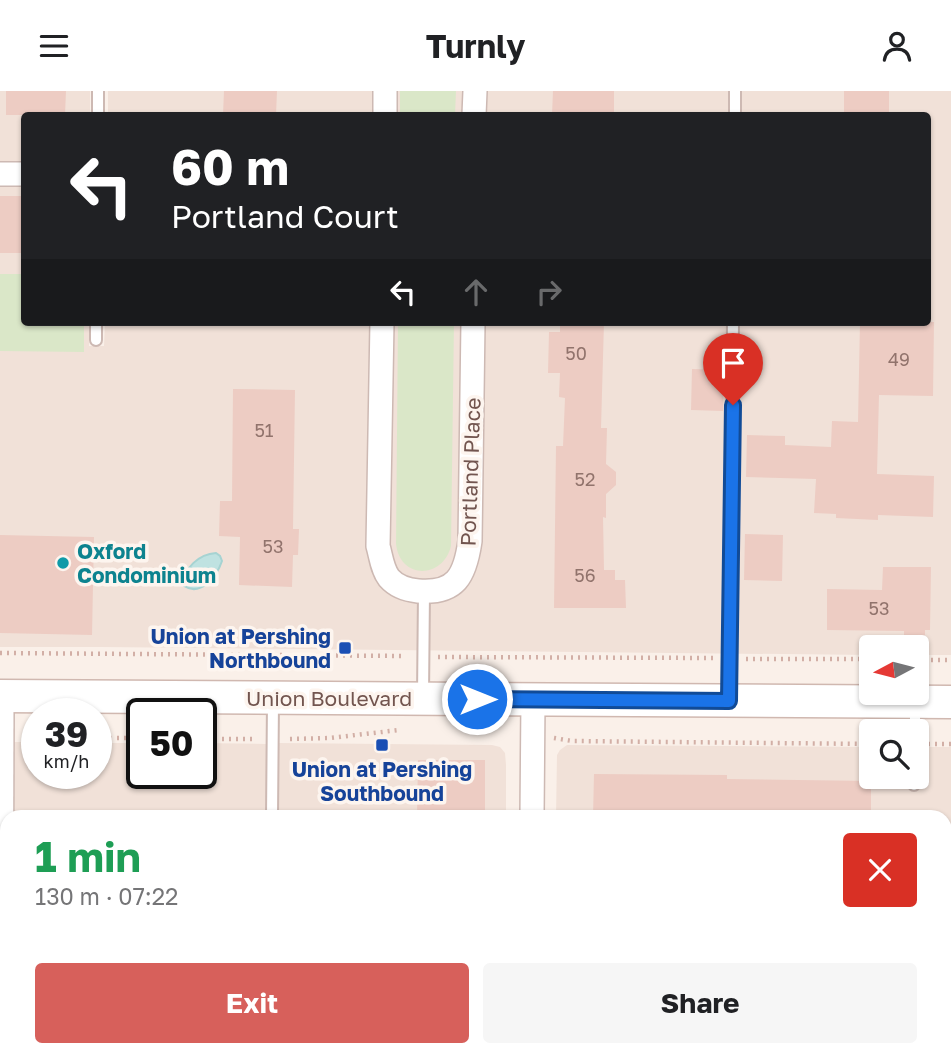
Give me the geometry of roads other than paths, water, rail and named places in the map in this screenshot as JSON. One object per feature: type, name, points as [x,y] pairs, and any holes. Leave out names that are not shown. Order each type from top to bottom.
[{"type":"main road","name":"Union Boulevard","points":[[1,696],[729,701],[915,716],[951,702]]},
{"type":"street","points":[[385,91],[385,112]]},
{"type":"street","points":[[474,91],[474,112]]},
{"type":"street","points":[[0,174],[21,174]]},
{"type":"street","points":[[382,326],[378,546],[383,566],[398,586],[425,591]]},
{"type":"street","name":"Portland Place","points":[[425,591],[447,588],[456,582],[467,563],[470,541],[473,326]]},
{"type":"street","points":[[1,696],[1,810]]},
{"type":"street","points":[[532,810],[533,700]]},
{"type":"lane","points":[[98,91],[98,112]]},
{"type":"lane","points":[[735,91],[735,112]]},
{"type":"lane","points":[[96,326],[96,339]]},
{"type":"lane","points":[[729,701],[733,326]]},
{"type":"lane","points":[[423,699],[425,591]]},
{"type":"lane","points":[[272,810],[273,698]]},
{"type":"water","points":[[216,553],[222,561],[208,583],[196,589],[184,586],[186,573],[193,563]]},
{"type":"place","name":"Oxford Condominium","points":[[63,563]]},
{"type":"place","name":"Union at Pershing Northbound","points":[[345,648]]},
{"type":"place","name":"Union at Pershing Southbound","points":[[382,745]]}]
